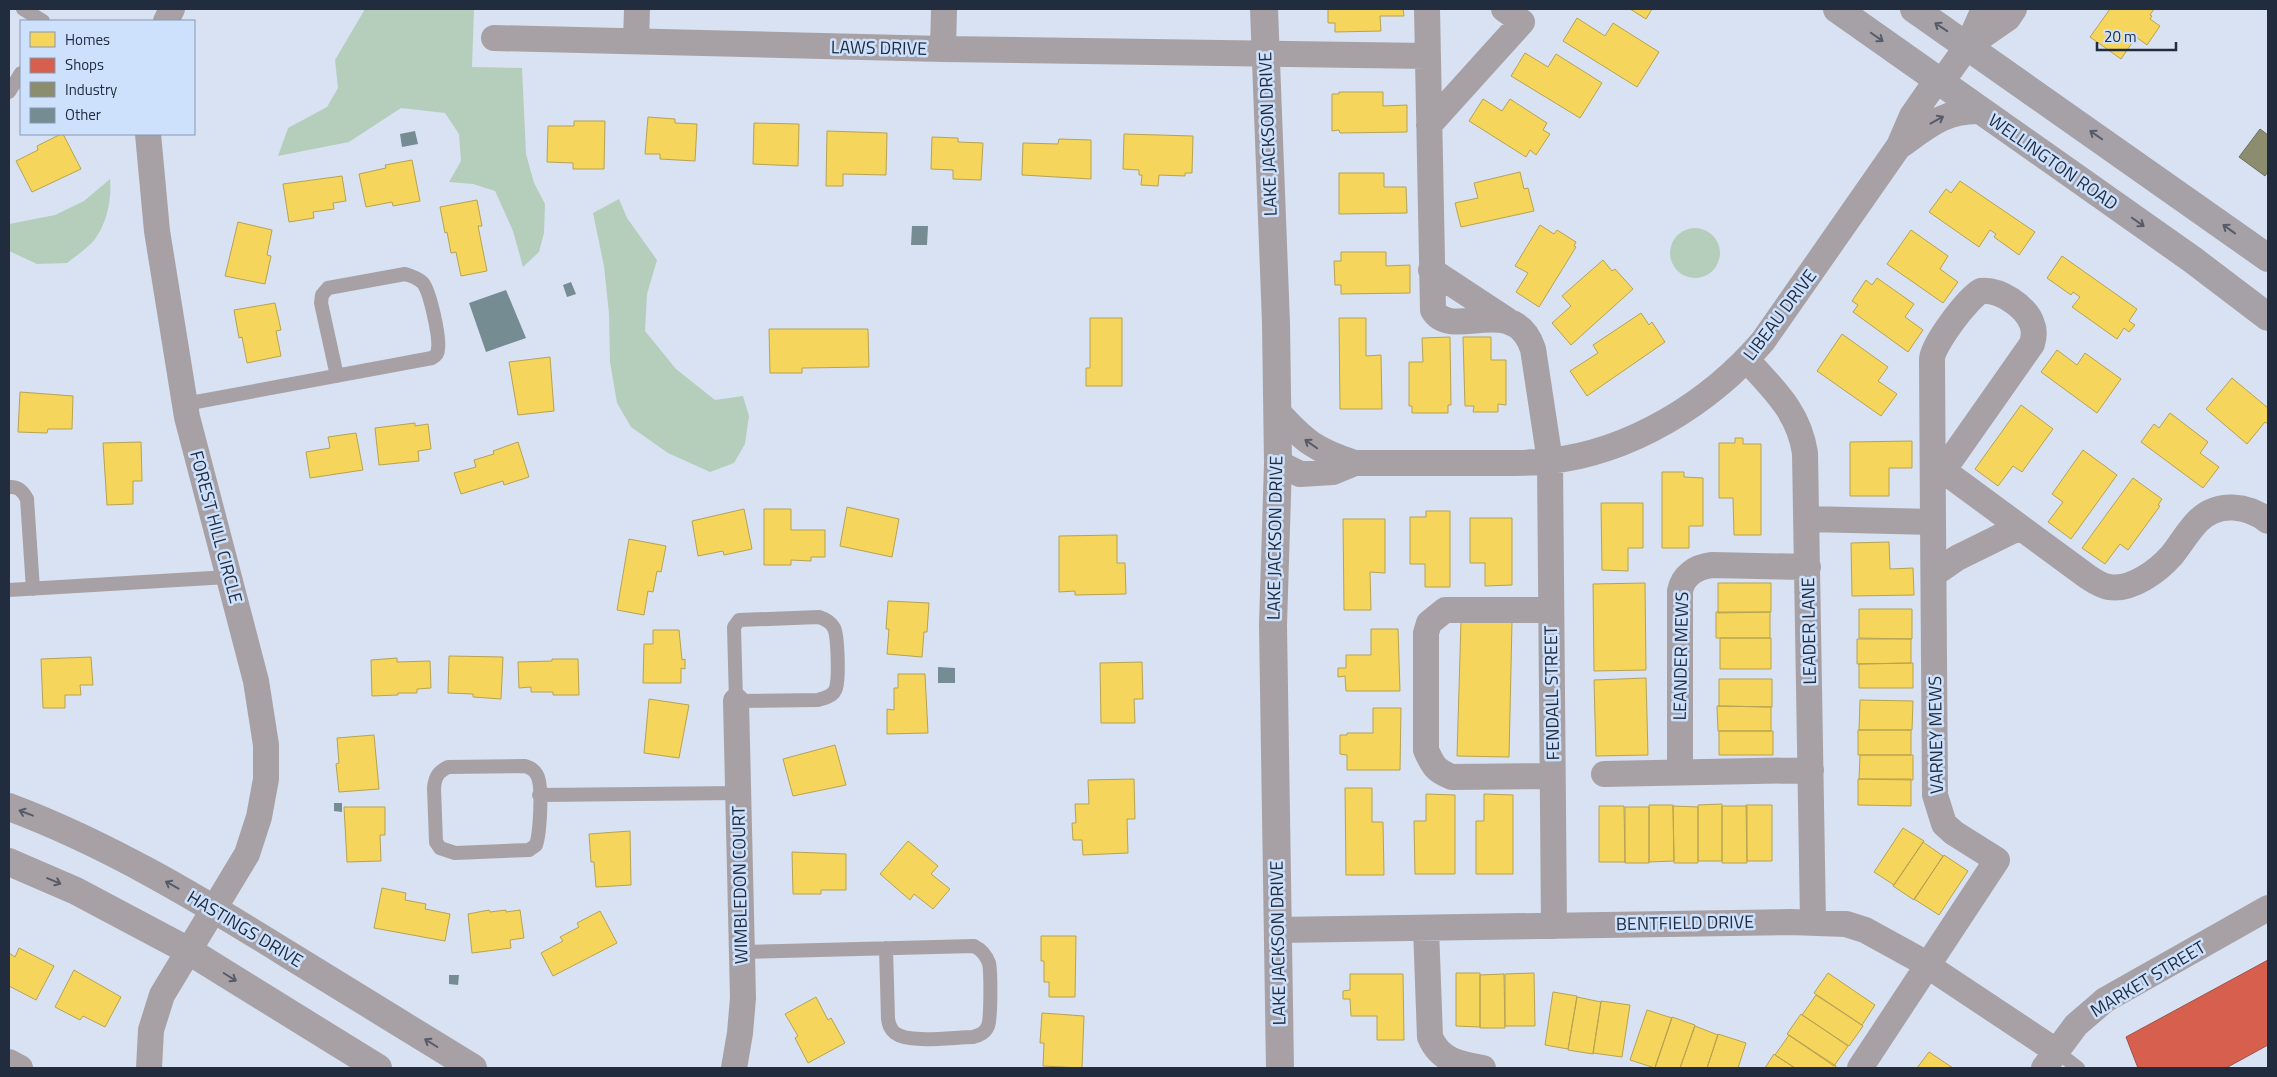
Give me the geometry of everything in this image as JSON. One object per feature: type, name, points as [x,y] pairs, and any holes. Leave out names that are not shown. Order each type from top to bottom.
[{"type":"main road","name":"WELLINGTON ROAD","points":[[1837,9],[2193,260],[2268,317]]},
{"type":"main road","points":[[1914,9],[1968,45],[2268,258]]},
{"type":"street","points":[[636,42],[637,9]]},
{"type":"street","points":[[943,50],[944,9]]},
{"type":"street","name":"LAKE JACKSON DRIVE","points":[[1264,9],[1264,54],[1276,324],[1278,463],[1273,625],[1280,1068]]},
{"type":"street","points":[[1427,9],[1433,310],[1438,317],[1448,320],[1507,320]]},
{"type":"street","points":[[1429,125],[1522,22],[1504,9]]},
{"type":"street","points":[[1968,45],[1984,9]]},
{"type":"street","points":[[1968,45],[2008,18],[2014,9]]},
{"type":"street","name":"LAWS DRIVE","points":[[494,38],[943,50],[1428,56]]},
{"type":"street","name":"LIBEAU DRIVE","points":[[1277,410],[1298,434],[1314,447],[1355,463],[1550,461],[1600,449],[1662,424],[1705,397],[1747,360],[1780,320],[1899,146],[1912,116],[1930,90],[1941,83],[1968,45]]},
{"type":"street","name":"LIBEAU DRIVE","points":[[1899,146],[1928,125],[1949,114],[1981,111]]},
{"type":"street","name":"FOREST HILL CIRCLE","points":[[148,135],[157,231],[185,404],[256,681],[266,745],[266,779],[259,817],[247,854],[162,995],[151,1030],[150,1068]]},
{"type":"street","name":"FENDALL STREET","points":[[1431,270],[1514,323],[1527,334],[1533,349],[1550,461],[1554,926]]},
{"type":"street","name":"VARNEY MEWS","points":[[1927,965],[1997,860],[1954,833],[1944,824],[1936,795],[1933,522],[1936,473],[1932,354],[1969,300],[1981,291],[1996,292],[2020,307],[2032,321],[2034,330],[2032,344],[1936,473]]},
{"type":"street","name":"LEADER LANE","points":[[1747,360],[1787,406],[1802,435],[1806,454],[1813,921]]},
{"type":"street","name":"LIBEAU DRIVE","points":[[1278,463],[1300,474],[1333,472],[1355,463]]},
{"type":"street","points":[[1936,473],[2020,527],[2092,580],[2106,587],[2128,586],[2153,572],[2171,555],[2195,524],[2208,513],[2224,508],[2247,508],[2258,513],[2268,521]]},
{"type":"street","points":[[1808,519],[1933,522]]},
{"type":"street","points":[[1934,574],[1957,558],[1989,540],[2020,527]]},
{"type":"street","name":"LEANDER MEWS","points":[[1680,772],[1680,591],[1685,578],[1698,568],[1712,565],[1808,567]]},
{"type":"street","name":"FENDALL STREET","points":[[1551,610],[1445,610],[1429,623],[1426,633],[1426,750],[1432,763],[1440,772],[1452,776],[1552,776]]},
{"type":"street","name":"WIMBLEDON COURT","points":[[734,1068],[740,1033],[742,998],[736,701]]},
{"type":"street","points":[[1604,774],[1811,770]]},
{"type":"street","name":"HASTINGS DRIVE","points":[[9,807],[58,825],[101,846],[215,908],[473,1068]]},
{"type":"street","points":[[9,862],[76,890],[189,951],[378,1068]]},
{"type":"street","name":"MARKET STREET","points":[[2050,1060],[2076,1025],[2105,1000],[2268,908]]},
{"type":"street","name":"BENTFIELD DRIVE","points":[[1278,930],[1813,921],[1846,924],[1865,930],[1927,965],[2050,1060]]},
{"type":"street","points":[[1426,928],[1430,1037],[1433,1045],[1446,1058],[1455,1063],[1483,1068]]},
{"type":"street","points":[[1860,1068],[1927,965]]},
{"type":"street","points":[[9,1062],[20,1068]]},
{"type":"lane","points":[[23,9],[41,20]]},
{"type":"lane","points":[[9,92],[20,75]]},
{"type":"lane","points":[[185,404],[337,376],[432,358],[436,356],[438,342],[428,293],[423,283],[415,277],[405,274],[328,288],[322,294],[321,302],[337,376]]},
{"type":"lane","points":[[9,486],[22,490],[26,499],[33,589]]},
{"type":"lane","points":[[9,590],[228,577]]},
{"type":"lane","points":[[819,617],[828,620],[834,628],[837,679],[833,694],[818,700],[736,701],[734,627],[739,620],[819,617]]},
{"type":"lane","points":[[525,766],[532,769],[538,776],[539,795],[540,836],[536,846],[529,850],[455,853],[440,848],[436,842],[434,781],[441,771],[448,768],[525,766]]},
{"type":"lane","points":[[539,795],[738,793]]},
{"type":"lane","points":[[742,952],[886,948],[974,946],[984,953],[989,964],[990,1018],[988,1027],[982,1034],[973,1037],[908,1038],[895,1032],[890,1028],[888,1019],[886,948]]},
{"type":"lane","points":[[2050,1060],[2078,1068]]},
{"type":"green space","points":[[365,9],[474,9],[472,67],[522,68],[526,154],[534,183],[545,204],[544,233],[539,252],[523,267],[513,231],[495,191],[473,184],[449,182],[461,161],[459,134],[445,113],[401,108],[349,142],[278,156],[288,128],[327,107],[338,88],[335,60]]},
{"type":"green space","points":[[110,179],[108,210],[103,226],[89,246],[67,263],[37,264],[9,251],[9,224],[55,215],[84,201]]},
{"type":"green space","points":[[619,199],[627,218],[657,260],[647,294],[645,331],[676,369],[715,400],[743,396],[749,416],[745,444],[734,463],[710,472],[668,453],[631,427],[617,403],[610,362],[609,314],[604,266],[593,213]]},
{"type":"green space","points":[[1695,228],[1705,230],[1713,235],[1718,243],[1720,253],[1718,263],[1713,271],[1705,276],[1695,278],[1685,276],[1677,271],[1672,263],[1670,253],[1672,243],[1677,235],[1685,230]]},
{"type":"building: Homes","points":[[1328,9],[1403,9],[1404,16],[1380,16],[1381,31],[1335,32],[1335,23],[1328,23]]},
{"type":"building: Homes","points":[[1630,9],[1652,9],[1646,19]]},
{"type":"building: Homes","points":[[2110,9],[2154,9],[2150,19],[2160,26],[2147,45],[2136,37],[2121,59],[2090,37]]},
{"type":"building: Homes","points":[[1577,18],[1605,36],[1613,23],[1659,52],[1637,87],[1563,41]]},
{"type":"building: Homes","points":[[1525,53],[1548,67],[1556,54],[1602,83],[1580,118],[1511,76]]},
{"type":"building: Homes","points":[[1339,92],[1383,92],[1383,106],[1407,105],[1407,132],[1340,133],[1339,130],[1332,131],[1332,94],[1339,94]]},
{"type":"building: Homes","points":[[1483,99],[1502,111],[1510,99],[1547,123],[1543,130],[1550,134],[1536,155],[1530,150],[1526,157],[1469,121]]},
{"type":"building: Homes","points":[[648,117],[675,119],[675,123],[697,124],[695,161],[660,159],[660,154],[645,154]]},
{"type":"building: Homes","points":[[574,121],[605,121],[604,169],[573,169],[573,163],[547,162],[548,126],[574,126]]},
{"type":"building: Homes","points":[[754,123],[799,124],[798,166],[753,164]]},
{"type":"building: Homes","points":[[827,131],[887,133],[886,175],[843,174],[843,186],[826,186]]},
{"type":"building: Homes","points":[[1124,134],[1193,136],[1192,173],[1185,173],[1185,176],[1159,175],[1158,186],[1141,185],[1142,175],[1139,175],[1139,170],[1123,169]]},
{"type":"building: Homes","points":[[59,135],[64,135],[81,169],[32,192],[16,161],[38,150],[37,146]]},
{"type":"building: Homes","points":[[932,137],[958,138],[958,142],[983,143],[981,180],[953,179],[953,170],[931,169]]},
{"type":"building: Homes","points":[[1059,139],[1091,140],[1091,179],[1022,175],[1023,143],[1058,144]]},
{"type":"building: Homes","points":[[412,160],[420,201],[393,206],[392,202],[366,207],[359,174],[386,168],[385,165]]},
{"type":"building: Homes","points":[[1520,172],[1524,189],[1528,188],[1534,211],[1461,227],[1455,203],[1478,198],[1474,183]]},
{"type":"building: Homes","points":[[1339,173],[1384,173],[1384,187],[1406,187],[1407,213],[1339,214]]},
{"type":"building: Homes","points":[[342,176],[346,201],[333,203],[334,209],[313,212],[314,218],[289,222],[283,184]]},
{"type":"building: Homes","points":[[1960,181],[2035,232],[2019,255],[1994,237],[1996,234],[1990,230],[1979,247],[1929,212],[1946,189],[1951,193]]},
{"type":"building: Homes","points":[[477,200],[482,226],[478,226],[487,271],[461,276],[456,252],[451,253],[440,207]]},
{"type":"building: Homes","points":[[238,222],[272,230],[267,255],[271,256],[265,284],[225,276]]},
{"type":"building: Homes","points":[[1540,225],[1554,234],[1557,230],[1576,242],[1574,246],[1576,247],[1539,307],[1516,292],[1528,273],[1515,266]]},
{"type":"building: Homes","points":[[1911,230],[1948,256],[1940,269],[1958,282],[1943,303],[1887,264]]},
{"type":"building: Homes","points":[[1341,252],[1386,252],[1386,266],[1410,265],[1410,293],[1341,294],[1341,285],[1335,285],[1334,261],[1341,261]]},
{"type":"building: Homes","points":[[2062,256],[2137,309],[2129,321],[2135,325],[2129,332],[2124,328],[2117,339],[2072,307],[2080,297],[2073,292],[2071,295],[2047,278]]},
{"type":"building: Homes","points":[[1603,260],[1612,271],[1615,269],[1633,289],[1571,345],[1552,323],[1571,306],[1562,296]]},
{"type":"building: Homes","points":[[1877,278],[1914,304],[1905,317],[1923,330],[1908,352],[1853,312],[1858,305],[1852,301],[1866,280],[1872,285]]},
{"type":"building: Homes","points":[[275,303],[281,330],[276,331],[281,356],[247,363],[242,337],[239,338],[234,310]]},
{"type":"building: Homes","points":[[1641,313],[1649,325],[1652,322],[1665,342],[1587,396],[1570,371],[1598,353],[1593,345]]},
{"type":"building: Homes","points":[[1090,318],[1122,318],[1122,386],[1086,386],[1086,368],[1090,368]]},
{"type":"building: Homes","points":[[1339,318],[1366,318],[1366,356],[1381,355],[1382,409],[1340,409]]},
{"type":"building: Homes","points":[[769,329],[868,329],[869,367],[802,368],[802,373],[770,373]]},
{"type":"building: Homes","points":[[1842,334],[1888,367],[1878,381],[1897,394],[1881,416],[1817,371]]},
{"type":"building: Homes","points":[[1450,337],[1451,405],[1448,405],[1448,413],[1412,413],[1412,406],[1409,406],[1409,362],[1423,362],[1422,338]]},
{"type":"building: Homes","points":[[1463,337],[1491,337],[1491,360],[1506,360],[1506,405],[1498,404],[1498,412],[1473,412],[1474,406],[1465,406]]},
{"type":"building: Homes","points":[[2057,350],[2077,365],[2085,353],[2121,379],[2097,413],[2041,372]]},
{"type":"building: Homes","points":[[550,357],[554,411],[518,415],[509,362]]},
{"type":"building: Homes","points":[[2232,378],[2268,408],[2268,424],[2265,422],[2247,444],[2206,409]]},
{"type":"building: Homes","points":[[20,392],[73,396],[72,429],[48,429],[47,433],[18,432]]},
{"type":"building: Homes","points":[[2021,405],[2053,429],[2022,472],[2013,466],[1998,486],[1975,469]]},
{"type":"building: Homes","points":[[2170,413],[2208,442],[2200,453],[2219,467],[2203,488],[2141,442],[2154,424],[2159,428]]},
{"type":"building: Homes","points":[[415,423],[415,426],[428,424],[431,449],[418,451],[419,461],[379,465],[375,428]]},
{"type":"building: Homes","points":[[356,433],[363,470],[310,478],[306,452],[330,448],[328,437]]},
{"type":"building: Homes","points":[[1735,438],[1743,438],[1743,444],[1761,444],[1761,535],[1734,535],[1733,498],[1719,498],[1719,443],[1735,443]]},
{"type":"building: Homes","points":[[1912,441],[1912,468],[1889,468],[1889,496],[1850,496],[1850,442]]},
{"type":"building: Homes","points":[[141,442],[142,481],[133,481],[133,504],[107,505],[103,443]]},
{"type":"building: Homes","points":[[518,442],[529,477],[504,485],[503,481],[461,494],[454,473],[476,467],[474,460],[494,454],[493,451]]},
{"type":"building: Homes","points":[[2083,450],[2117,475],[2071,539],[2048,522],[2063,502],[2052,494]]},
{"type":"building: Homes","points":[[1662,472],[1684,472],[1684,477],[1703,478],[1703,526],[1689,526],[1689,548],[1662,548]]},
{"type":"building: Homes","points":[[2133,478],[2162,499],[2158,505],[2160,506],[2128,550],[2120,544],[2105,564],[2082,548]]},
{"type":"building: Homes","points":[[1601,503],[1643,503],[1643,548],[1628,548],[1628,571],[1602,570]]},
{"type":"building: Homes","points":[[847,507],[899,519],[892,557],[840,546]]},
{"type":"building: Homes","points":[[744,509],[752,549],[724,555],[723,551],[698,556],[692,521]]},
{"type":"building: Homes","points":[[764,509],[791,509],[791,530],[825,530],[825,557],[811,557],[811,561],[791,560],[791,565],[764,565]]},
{"type":"building: Homes","points":[[1426,511],[1450,511],[1450,587],[1425,587],[1425,564],[1410,564],[1410,517],[1426,517]]},
{"type":"building: Homes","points":[[1470,518],[1512,518],[1512,585],[1485,586],[1485,563],[1470,563]]},
{"type":"building: Homes","points":[[1343,519],[1385,519],[1385,573],[1370,572],[1371,610],[1344,610]]},
{"type":"building: Homes","points":[[1117,535],[1117,563],[1125,563],[1126,594],[1075,595],[1075,591],[1059,592],[1059,536]]},
{"type":"building: Homes","points":[[629,539],[666,546],[661,572],[657,571],[653,592],[648,591],[644,615],[617,610]]},
{"type":"building: Homes","points":[[1889,542],[1890,569],[1913,568],[1914,595],[1852,596],[1851,543]]},
{"type":"building: Homes","points":[[1645,583],[1646,670],[1594,671],[1593,584]]},
{"type":"building: Homes","points":[[1718,583],[1771,583],[1771,612],[1718,613]]},
{"type":"building: Homes","points":[[888,601],[929,603],[927,632],[924,632],[922,657],[887,654],[889,629],[886,629]]},
{"type":"building: Homes","points":[[1859,609],[1912,609],[1912,639],[1859,638]]},
{"type":"building: Homes","points":[[1716,612],[1770,612],[1770,638],[1716,638]]},
{"type":"building: Homes","points":[[1461,621],[1512,622],[1509,757],[1457,756]]},
{"type":"building: Homes","points":[[1371,629],[1398,629],[1400,691],[1346,691],[1345,676],[1338,677],[1338,668],[1346,668],[1346,655],[1371,655]]},
{"type":"building: Homes","points":[[653,630],[679,630],[682,660],[685,659],[685,669],[681,668],[681,683],[643,683],[644,644],[653,644]]},
{"type":"building: Homes","points":[[1720,638],[1771,638],[1771,669],[1720,669]]},
{"type":"building: Homes","points":[[1857,639],[1911,639],[1911,663],[1857,664]]},
{"type":"building: Homes","points":[[449,656],[503,657],[501,699],[473,697],[473,694],[448,693]]},
{"type":"building: Homes","points":[[91,657],[93,685],[80,685],[81,695],[65,695],[65,708],[43,708],[41,659]]},
{"type":"building: Homes","points":[[397,658],[397,662],[430,661],[431,688],[417,689],[417,693],[372,696],[371,660]]},
{"type":"building: Homes","points":[[552,659],[578,659],[579,695],[553,695],[553,692],[531,692],[531,687],[519,688],[518,662],[552,661]]},
{"type":"building: Homes","points":[[1142,662],[1143,699],[1134,699],[1135,723],[1101,723],[1100,663]]},
{"type":"building: Homes","points":[[1913,663],[1913,688],[1859,688],[1859,664]]},
{"type":"building: Homes","points":[[898,674],[925,674],[928,733],[887,734],[887,709],[894,710],[894,688],[898,688]]},
{"type":"building: Homes","points":[[1646,678],[1648,755],[1596,756],[1594,680]]},
{"type":"building: Homes","points":[[1719,679],[1772,679],[1772,707],[1719,706]]},
{"type":"building: Homes","points":[[649,699],[689,705],[679,758],[644,753]]},
{"type":"building: Homes","points":[[1860,700],[1913,701],[1912,730],[1859,730]]},
{"type":"building: Homes","points":[[1717,706],[1771,707],[1771,731],[1718,731]]},
{"type":"building: Homes","points":[[1373,708],[1401,708],[1400,770],[1347,770],[1347,755],[1340,754],[1340,735],[1347,735],[1347,733],[1373,733]]},
{"type":"building: Homes","points":[[1858,730],[1911,730],[1911,755],[1858,755]]},
{"type":"building: Homes","points":[[1719,731],[1773,731],[1773,755],[1719,755]]},
{"type":"building: Homes","points":[[374,735],[379,789],[339,792],[336,764],[339,763],[337,738]]},
{"type":"building: Homes","points":[[835,745],[846,785],[793,796],[783,759]]},
{"type":"building: Homes","points":[[1860,755],[1913,755],[1913,780],[1859,779]]},
{"type":"building: Homes","points":[[1134,779],[1135,819],[1127,819],[1128,853],[1083,855],[1082,840],[1073,840],[1072,823],[1076,823],[1075,804],[1089,804],[1088,780]]},
{"type":"building: Homes","points":[[1858,779],[1911,779],[1911,806],[1858,805]]},
{"type":"building: Homes","points":[[1345,788],[1372,788],[1372,822],[1383,822],[1384,875],[1346,875]]},
{"type":"building: Homes","points":[[1426,794],[1455,795],[1455,874],[1415,874],[1414,821],[1426,821]]},
{"type":"building: Homes","points":[[1484,794],[1513,795],[1513,874],[1476,874],[1476,821],[1484,821]]},
{"type":"building: Homes","points":[[1722,804],[1722,861],[1698,861],[1698,805]]},
{"type":"building: Homes","points":[[1649,805],[1673,805],[1674,861],[1649,862]]},
{"type":"building: Homes","points":[[1746,805],[1772,805],[1772,861],[1747,861]]},
{"type":"building: Homes","points":[[1599,806],[1624,806],[1625,862],[1599,862]]},
{"type":"building: Homes","points":[[1673,806],[1698,807],[1698,863],[1674,863]]},
{"type":"building: Homes","points":[[1722,806],[1747,806],[1747,863],[1722,863]]},
{"type":"building: Homes","points":[[344,807],[385,807],[385,835],[380,835],[381,861],[347,862]]},
{"type":"building: Homes","points":[[1625,807],[1649,807],[1649,863],[1625,863]]},
{"type":"building: Homes","points":[[1903,828],[1924,841],[1894,885],[1874,872]]},
{"type":"building: Homes","points":[[630,831],[631,885],[596,887],[594,862],[591,862],[589,834]]},
{"type":"building: Homes","points":[[908,841],[938,866],[931,874],[950,889],[933,909],[914,894],[910,900],[880,874]]},
{"type":"building: Homes","points":[[1923,842],[1943,856],[1914,900],[1893,886]]},
{"type":"building: Homes","points":[[792,852],[846,854],[846,890],[821,890],[821,894],[793,894]]},
{"type":"building: Homes","points":[[1944,855],[1968,871],[1939,915],[1914,899]]},
{"type":"building: Homes","points":[[382,888],[406,893],[405,900],[426,904],[425,909],[450,914],[445,941],[374,928]]},
{"type":"building: Homes","points":[[489,910],[490,912],[506,910],[506,912],[520,910],[524,938],[510,940],[511,948],[472,953],[468,914]]},
{"type":"building: Homes","points":[[600,911],[617,943],[553,976],[541,953],[563,941],[560,937],[579,927],[577,923]]},
{"type":"building: Homes","points":[[1041,936],[1076,936],[1075,997],[1049,997],[1049,982],[1044,982],[1044,961],[1041,961]]},
{"type":"building: Homes","points":[[19,948],[54,966],[36,1000],[9,986],[9,953],[15,957]]},
{"type":"building: Homes","points":[[74,970],[121,997],[105,1027],[83,1016],[80,1020],[55,1007]]},
{"type":"building: Homes","points":[[1456,973],[1480,973],[1480,1027],[1456,1026]]},
{"type":"building: Homes","points":[[1534,973],[1535,1026],[1505,1026],[1505,974]]},
{"type":"building: Homes","points":[[1828,973],[1875,1005],[1862,1025],[1814,993]]},
{"type":"building: Homes","points":[[1350,974],[1403,974],[1404,1040],[1377,1040],[1377,1016],[1351,1016],[1350,999],[1343,999],[1343,991],[1350,990]]},
{"type":"building: Homes","points":[[1504,974],[1505,1028],[1480,1028],[1480,975]]},
{"type":"building: Homes","points":[[1553,992],[1577,996],[1568,1049],[1545,1045]]},
{"type":"building: Homes","points":[[1816,995],[1863,1026],[1849,1046],[1802,1015]]},
{"type":"building: Homes","points":[[816,997],[828,1020],[831,1018],[845,1043],[808,1063],[795,1038],[798,1036],[785,1014]]},
{"type":"building: Homes","points":[[1577,997],[1601,1002],[1593,1054],[1568,1050]]},
{"type":"building: Homes","points":[[1601,1001],[1630,1005],[1622,1057],[1593,1053]]},
{"type":"building: Homes","points":[[1647,1010],[1672,1018],[1655,1068],[1630,1060]]},
{"type":"building: Homes","points":[[1042,1013],[1084,1016],[1082,1068],[1043,1066],[1044,1043],[1040,1043]]},
{"type":"building: Homes","points":[[1801,1014],[1848,1046],[1834,1066],[1787,1034]]},
{"type":"building: Homes","points":[[1672,1017],[1695,1025],[1680,1068],[1657,1068],[1655,1067]]},
{"type":"building: Homes","points":[[1695,1026],[1718,1035],[1707,1068],[1680,1068]]},
{"type":"building: Homes","points":[[1718,1034],[1746,1043],[1738,1068],[1707,1068]]},
{"type":"building: Homes","points":[[1789,1035],[1836,1066],[1835,1068],[1795,1068],[1775,1055]]},
{"type":"building: Homes","points":[[1929,1052],[1953,1068],[1917,1068]]},
{"type":"building: Homes","points":[[1775,1055],[1795,1068],[1765,1068]]},
{"type":"building: Shops","points":[[2268,960],[2268,1045],[2226,1068],[2138,1068],[2126,1037]]},
{"type":"building: Industry","points":[[2260,129],[2268,135],[2268,172],[2265,176],[2239,157]]},
{"type":"building: Other","points":[[415,131],[418,144],[402,147],[400,134]]},
{"type":"building: Other","points":[[912,226],[928,226],[927,245],[911,245]]},
{"type":"building: Other","points":[[571,282],[576,294],[567,297],[563,285]]},
{"type":"building: Other","points":[[506,290],[526,338],[486,352],[469,303]]},
{"type":"building: Other","points":[[938,667],[955,668],[955,683],[938,683]]},
{"type":"building: Other","points":[[334,803],[342,803],[342,812],[334,811]]},
{"type":"building: Other","points":[[449,975],[459,975],[458,985],[449,984]]}]
